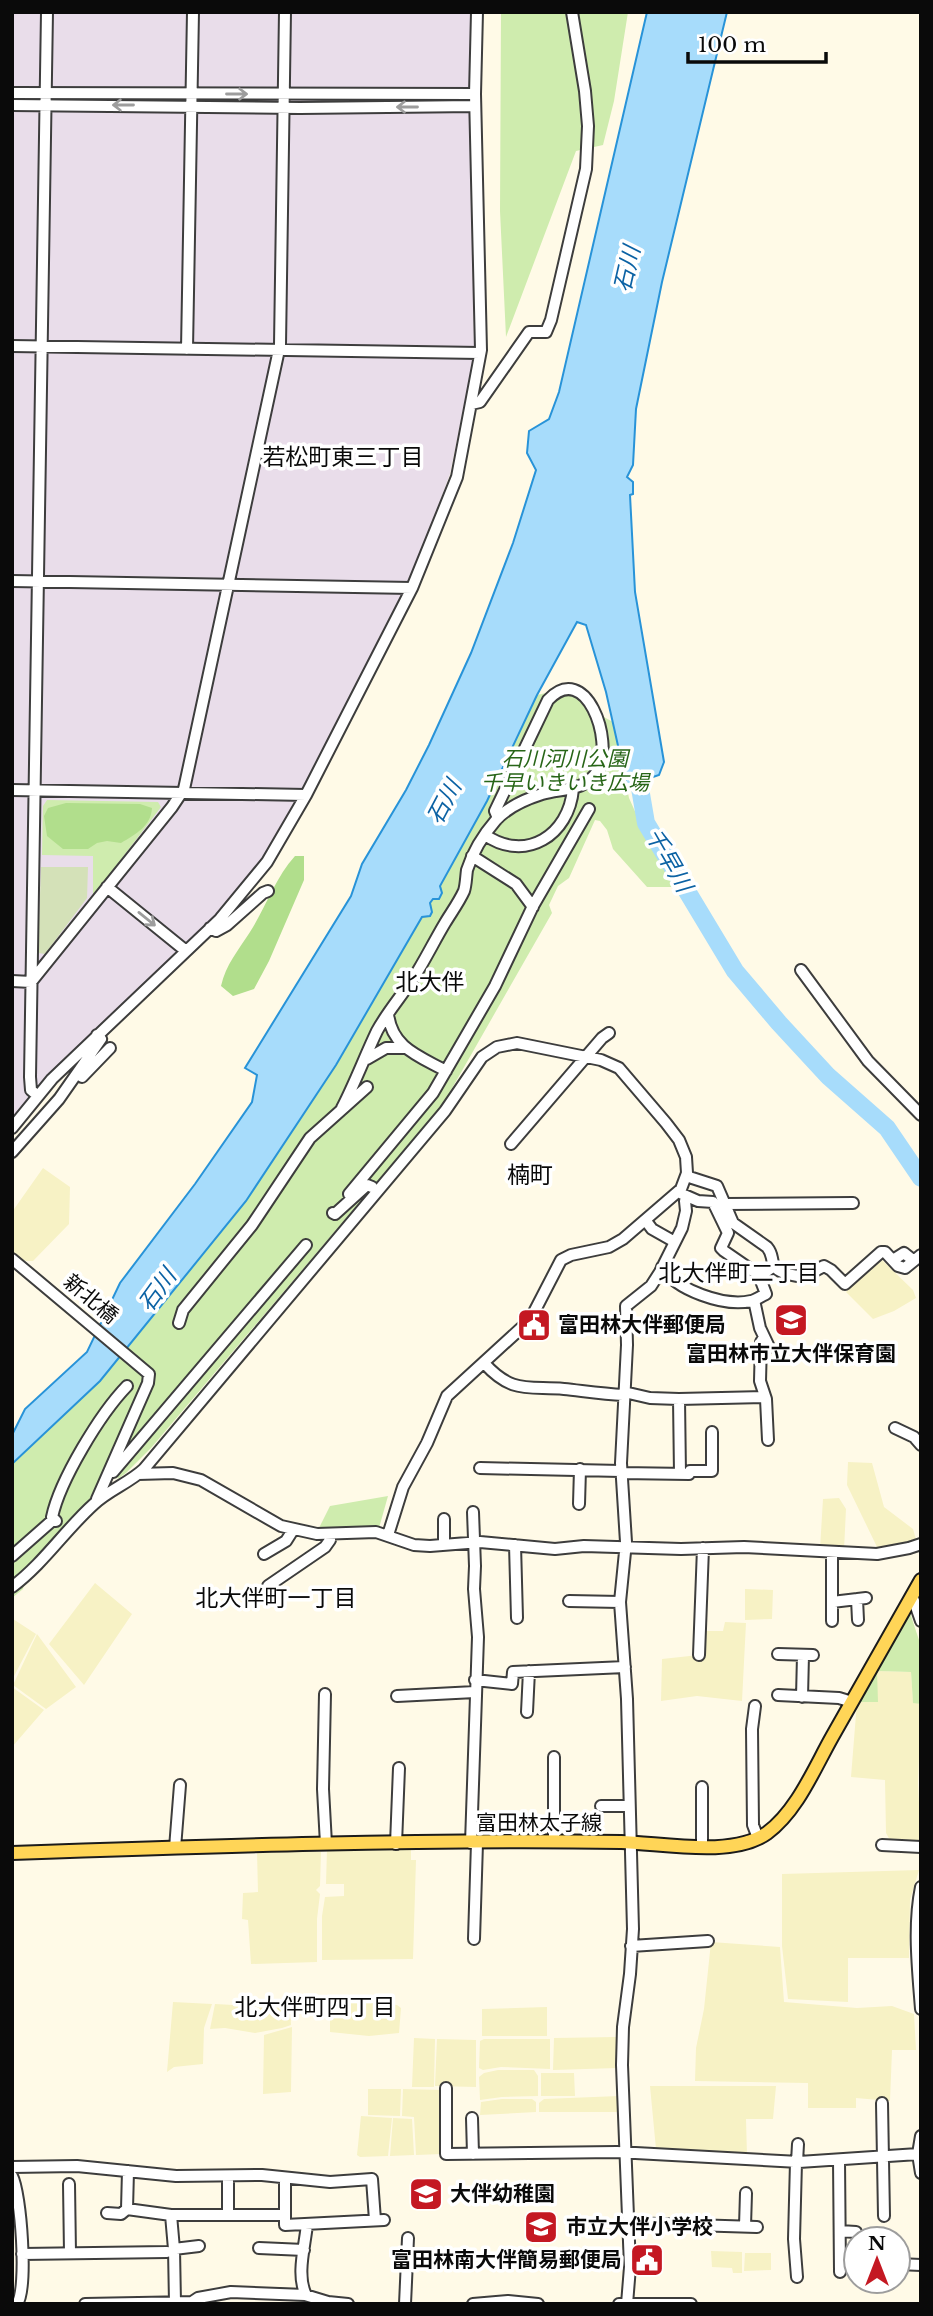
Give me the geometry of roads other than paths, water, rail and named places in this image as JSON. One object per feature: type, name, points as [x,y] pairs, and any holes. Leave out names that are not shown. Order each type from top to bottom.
[{"type":"main road","name":"富田林太子線","points":[[12,1853],[326,1843],[554,1842],[730,1846],[758,1838],[775,1826],[794,1803],[921,1580]]},
{"type":"street","points":[[38,1096],[31,1090],[30,1077],[47,12]]},
{"type":"street","points":[[187,349],[193,12]]},
{"type":"street","points":[[32,981],[181,793],[279,350],[285,12]]},
{"type":"street","points":[[12,1128],[52,1079],[210,928],[267,862],[306,795],[412,588],[457,477],[480,354],[475,106],[477,12]]},
{"type":"street","points":[[471,404],[480,402],[529,332],[546,332],[551,320],[586,169],[588,126],[585,91],[572,12]]},
{"type":"street","points":[[12,93],[46,99],[191,100],[283,107],[475,106]]},
{"type":"street","points":[[191,100],[284,94],[475,94]]},
{"type":"street","points":[[12,105],[46,99]]},
{"type":"street","points":[[12,346],[480,354]]},
{"type":"street","points":[[12,581],[412,588]]},
{"type":"street","points":[[342,1108],[377,1031],[420,969],[464,890],[472,856],[485,835],[498,818],[534,797],[573,789],[591,779],[598,769],[604,746],[592,705],[585,695],[576,690],[564,689],[555,692],[542,710],[495,811],[498,818]]},
{"type":"street","points":[[485,835],[511,846],[528,847],[545,839],[556,829],[568,810],[573,789]]},
{"type":"street","points":[[12,790],[306,795]]},
{"type":"street","points":[[349,1194],[433,1093],[495,986],[533,907],[589,809]]},
{"type":"street","points":[[472,856],[516,884],[533,907]]},
{"type":"street","points":[[107,887],[186,951]]},
{"type":"street","points":[[210,928],[216,931],[227,925],[262,893],[268,891]]},
{"type":"street","points":[[801,970],[868,1061],[921,1115]]},
{"type":"street","points":[[12,981],[32,981]]},
{"type":"street","points":[[388,1014],[390,1028],[397,1042],[446,1071]]},
{"type":"street","points":[[511,1144],[601,1038],[609,1033]]},
{"type":"street","points":[[12,1152],[71,1083],[101,1039],[97,1035]]},
{"type":"street","points":[[12,1587],[42,1562],[98,1501],[138,1474],[445,1111],[482,1057],[497,1047],[517,1043],[612,1064],[636,1085],[683,1148],[687,1166],[683,1194],[685,1221],[651,1286],[626,1306],[627,1345],[621,1472],[625,1545],[620,1602],[625,1667],[630,1843],[630,1973],[623,2027],[630,2267],[627,2304]]},
{"type":"street","points":[[71,1083],[77,1083],[110,1048]]},
{"type":"street","points":[[366,1060],[386,1048],[407,1049]]},
{"type":"street","points":[[179,1323],[183,1310],[252,1224],[310,1138],[367,1087]]},
{"type":"street","points":[[686,1176],[717,1186],[733,1223],[771,1252],[774,1266],[780,1271],[803,1277],[824,1266],[831,1269],[845,1284],[881,1252],[885,1252],[905,1268],[918,1258]]},
{"type":"street","points":[[332,1213],[335,1214],[367,1185],[372,1187]]},
{"type":"street","points":[[388,1535],[403,1487],[427,1443],[447,1396],[530,1320],[561,1260],[614,1245],[683,1194]]},
{"type":"street","points":[[683,1194],[698,1201],[713,1202],[728,1233],[721,1248],[758,1273],[763,1274],[774,1266]]},
{"type":"street","points":[[725,1204],[853,1203]]},
{"type":"street","points":[[646,1221],[652,1229],[675,1242]]},
{"type":"street","points":[[98,1501],[97,1496],[107,1479],[306,1245]]},
{"type":"street","name":"新北橋","points":[[12,1259],[149,1374],[148,1383],[107,1479]]},
{"type":"street","points":[[662,1267],[666,1274],[707,1298],[739,1301],[754,1300],[766,1294],[758,1273]]},
{"type":"street","points":[[754,1300],[755,1315],[766,1342],[761,1342],[760,1381],[765,1396],[768,1440]]},
{"type":"street","points":[[484,1363],[509,1384],[541,1390],[679,1399],[765,1396]]},
{"type":"street","points":[[12,1556],[55,1520],[52,1517],[60,1489],[111,1402],[127,1386]]},
{"type":"street","points":[[679,1399],[680,1474]]},
{"type":"street","points":[[895,1428],[914,1437],[921,1445]]},
{"type":"street","points":[[480,1468],[680,1474],[712,1471],[712,1432]]},
{"type":"street","points":[[579,1504],[580,1469]]},
{"type":"street","points":[[138,1474],[173,1473],[201,1480],[281,1526],[293,1530],[330,1534],[367,1531],[388,1535],[414,1545],[474,1542],[555,1549],[584,1545],[625,1545],[886,1553],[921,1544]]},
{"type":"street","points":[[473,1512],[478,1637],[475,1686],[474,1939]]},
{"type":"street","points":[[444,1518],[444,1545]]},
{"type":"street","points":[[264,1554],[286,1541],[293,1530]]},
{"type":"street","points":[[268,1586],[325,1547],[330,1540],[330,1534]]},
{"type":"street","points":[[514,1545],[517,1618]]},
{"type":"street","points":[[699,1655],[703,1548]]},
{"type":"street","points":[[832,1552],[832,1621]]},
{"type":"street","points":[[912,1595],[921,1620]]},
{"type":"street","points":[[832,1602],[861,1599],[858,1620]]},
{"type":"street","points":[[569,1601],[620,1602]]},
{"type":"street","points":[[778,1654],[808,1655],[802,1697]]},
{"type":"street","points":[[397,1696],[512,1684],[513,1672],[625,1667]]},
{"type":"street","points":[[527,1712],[529,1671]]},
{"type":"street","points":[[325,1694],[323,1789],[326,1843]]},
{"type":"street","points":[[778,1695],[839,1698],[852,1702]]},
{"type":"street","points":[[755,1706],[752,1729],[753,1825],[758,1838]]},
{"type":"street","points":[[554,1757],[554,1842]]},
{"type":"street","points":[[396,1844],[398,1768]]},
{"type":"street","points":[[175,1848],[180,1785]]},
{"type":"street","points":[[702,1787],[702,1846]]},
{"type":"street","points":[[601,1806],[629,1806]]},
{"type":"street","points":[[882,1845],[921,1847]]},
{"type":"street","points":[[921,1887],[918,1903],[921,2009]]},
{"type":"street","points":[[631,1946],[708,1941]]},
{"type":"street","points":[[446,2088],[446,2154],[626,2153],[797,2162],[918,2154]]},
{"type":"street","points":[[881,2103],[884,2216]]},
{"type":"street","points":[[472,2118],[472,2154]]},
{"type":"street","points":[[921,2137],[918,2154],[921,2173]]},
{"type":"street","points":[[797,2144],[794,2239],[797,2277]]},
{"type":"street","points":[[839,2160],[840,2272]]},
{"type":"street","points":[[12,2167],[77,2166],[176,2176],[285,2178],[330,2182],[372,2179],[379,2220],[285,2225],[285,2178]]},
{"type":"street","points":[[127,2209],[128,2171]]},
{"type":"street","points":[[12,2176],[18,2192],[22,2255],[22,2297],[17,2304]]},
{"type":"street","points":[[228,2176],[228,2215]]},
{"type":"street","points":[[69,2184],[70,2253]]},
{"type":"street","points":[[628,2223],[751,2226],[746,2193]]},
{"type":"street","points":[[107,2213],[121,2214],[127,2209],[171,2215],[285,2216]]},
{"type":"street","points":[[171,2215],[170,2250],[174,2303]]},
{"type":"street","points":[[306,2295],[302,2287],[307,2224]]},
{"type":"street","points":[[396,2304],[405,2304],[408,2238]]},
{"type":"street","points":[[22,2255],[170,2250],[199,2246]]},
{"type":"street","points":[[260,2248],[304,2249]]},
{"type":"street","points":[[85,2304],[192,2302],[198,2298],[231,2292],[261,2299],[306,2295],[328,2302],[348,2304]]},
{"type":"street","points":[[473,2304],[508,2301],[538,2304]]},
{"type":"street","points":[[619,2304],[691,2304]]},
{"type":"water","name":"石川","points":[[647,12],[727,12],[662,282],[636,409],[633,465],[627,477],[633,482],[633,494],[630,495],[635,592],[664,762],[659,775],[627,786],[606,692],[586,625],[577,622],[537,695],[487,801],[440,886],[442,893],[439,899],[433,899],[430,903],[430,916],[422,917],[336,1065],[246,1201],[100,1381],[12,1464],[12,1435],[25,1409],[87,1352],[120,1283],[195,1184],[252,1102],[257,1075],[245,1068],[351,896],[362,864],[406,790],[471,653],[513,543],[536,470],[527,453],[529,431],[549,419],[559,392]]},
{"type":"waterway","name":"千早川","points":[[635,759],[646,823],[735,971],[828,1076],[887,1128],[921,1178]]},
{"type":"place","name":"富田林市立大伴保育園","points":[[791,1320]]},
{"type":"place","name":"富田林大伴郵便局","points":[[534,1325]]},
{"type":"place","name":"大伴幼稚園","points":[[426,2194]]},
{"type":"place","name":"市立大伴小学校","points":[[541,2227]]},
{"type":"place","name":"富田林南大伴簡易郵便局","points":[[647,2260]]},
{"type":"district","name":"若松町東三丁目","points":[[343,457]]},
{"type":"district","name":"北大伴","points":[[430,982]]},
{"type":"district","name":"楠町","points":[[530,1175]]},
{"type":"district","name":"北大伴町二丁目","points":[[739,1273]]},
{"type":"district","name":"北大伴町一丁目","points":[[276,1598]]},
{"type":"district","name":"北大伴町四丁目","points":[[315,2007]]},
{"type":"park label","name":"石川河川公園 千早いきいき広場","points":[[565,771]]}]
